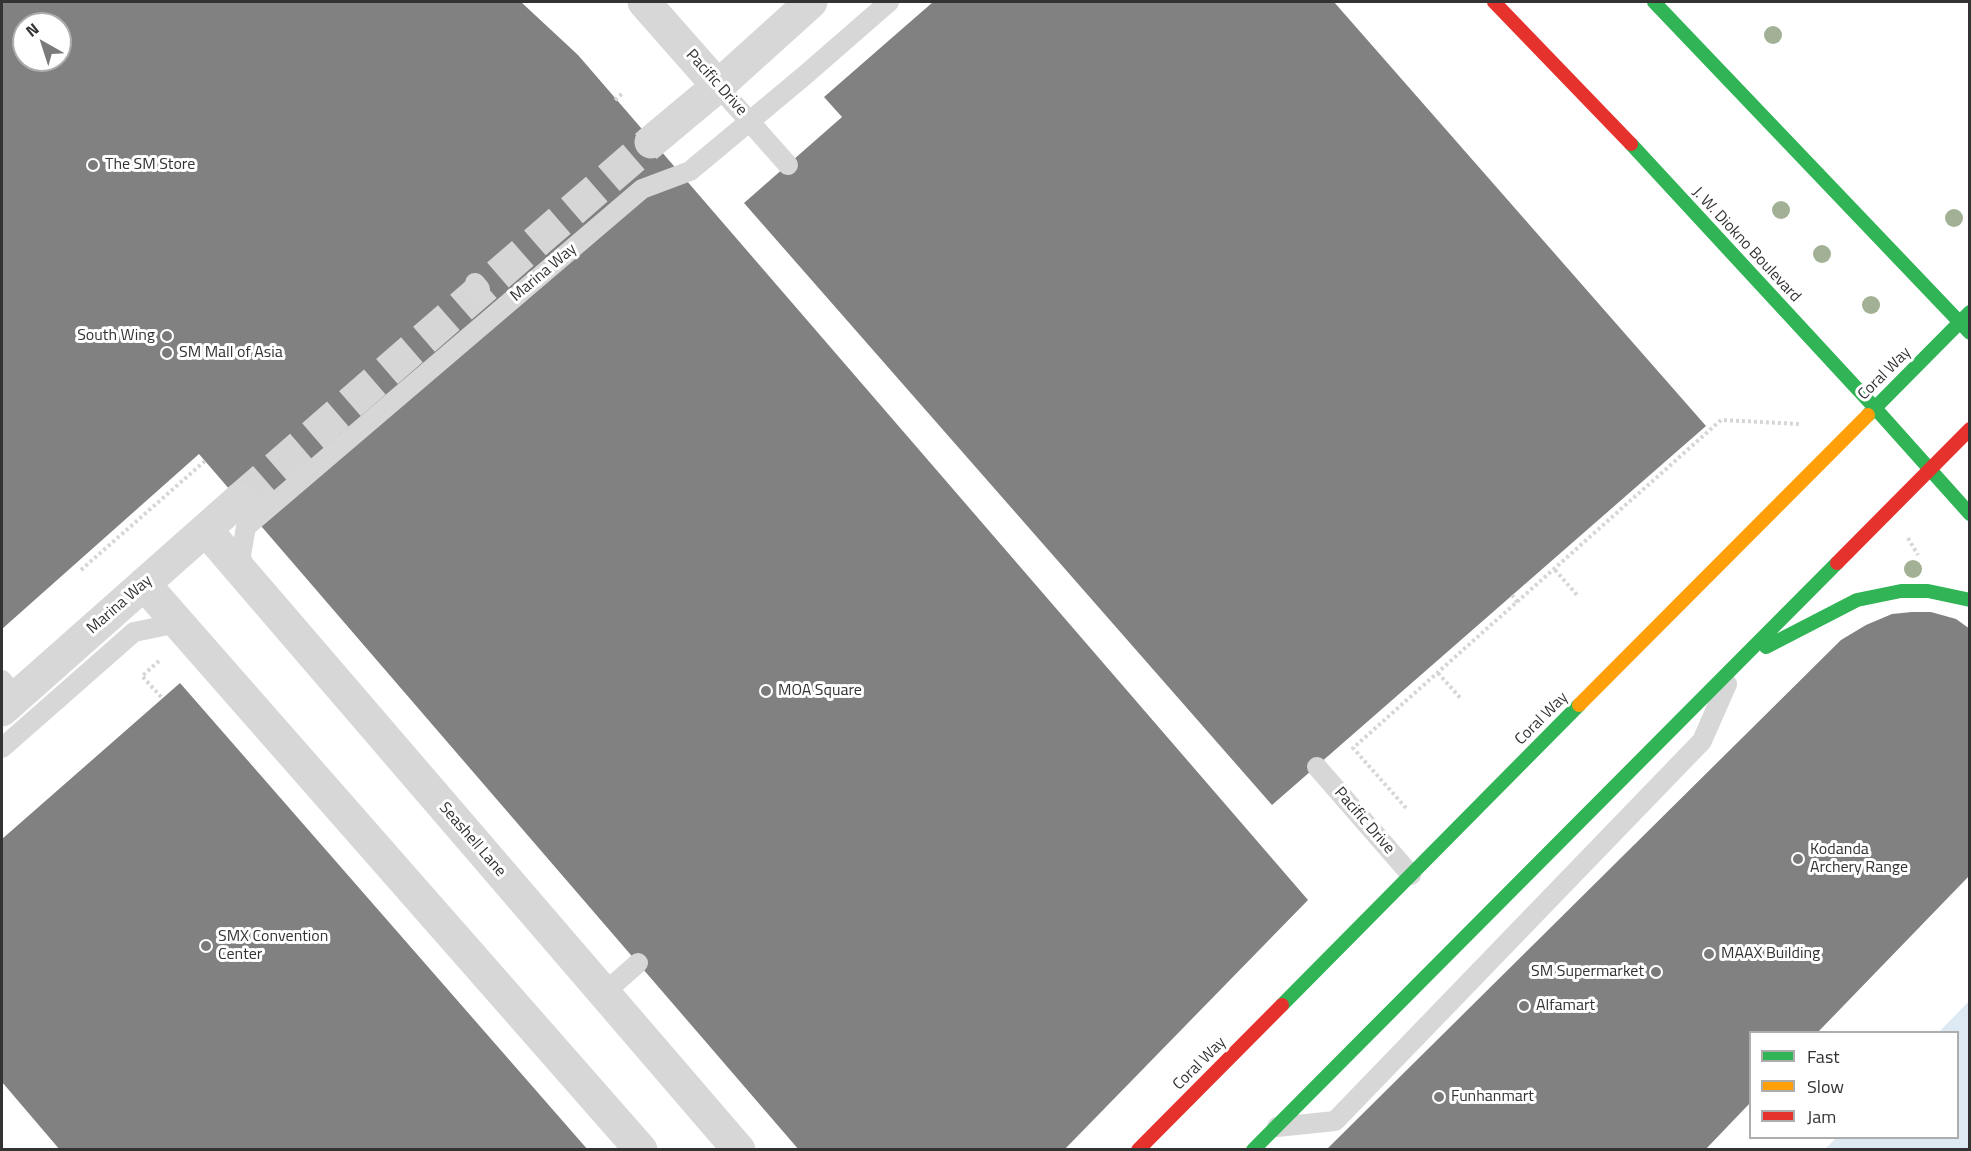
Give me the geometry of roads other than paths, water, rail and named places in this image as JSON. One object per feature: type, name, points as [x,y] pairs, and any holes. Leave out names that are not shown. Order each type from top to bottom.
[{"type":"street","name":"Pacific Drive","points":[[644,2],[718,86]]},
{"type":"street","points":[[651,142],[718,86],[811,2]]},
{"type":"street","name":"J. W. Diokno Boulevard","points":[[1494,2],[1636,149],[1970,514]]},
{"type":"street","points":[[1654,2],[1970,333]]},
{"type":"street","name":"Coral Way","points":[[1138,1149],[1970,312]]},
{"type":"street","points":[[1253,1149],[1970,429]]},
{"type":"street","name":"Marina Way","points":[[6,696],[144,584],[239,500]]},
{"type":"street","name":"Seashell Lane","points":[[206,530],[739,1149]]},
{"type":"street","points":[[144,584],[641,1149]]},
{"type":"street","points":[[1737,662],[1857,600],[1901,591],[1929,591],[1970,600]]},
{"type":"lane","name":"Marina Way","points":[[245,576],[241,555],[246,526],[642,189],[690,171],[889,2]]},
{"type":"lane","name":"Pacific Drive","points":[[718,86],[789,165]]},
{"type":"lane","name":"Marina Way","points":[[2,748],[134,632],[178,623]]},
{"type":"lane","points":[[1274,1128],[1335,1121],[1702,741],[1737,662]]},
{"type":"lane","name":"Pacific Drive","points":[[1317,767],[1411,875]]},
{"type":"lane","points":[[604,993],[638,963]]},
{"type":"tunnel","points":[[239,500],[651,142]]},
{"type":"place","name":"The SM Store","points":[[93,165]]},
{"type":"place","name":"South Wing","points":[[167,336]]},
{"type":"place","name":"SM Mall of Asia","points":[[167,353]]},
{"type":"place","name":"MOA Square","points":[[766,691]]},
{"type":"place","name":"Kodanda Archery Range","points":[[1798,859]]},
{"type":"place","name":"SMX Convention Center","points":[[206,946]]},
{"type":"place","name":"MAAX Building","points":[[1709,954]]},
{"type":"place","name":"SM Supermarket","points":[[1656,972]]},
{"type":"place","name":"Alfamart","points":[[1524,1006]]},
{"type":"place","name":"Funhanmart","points":[[1439,1097]]}]
